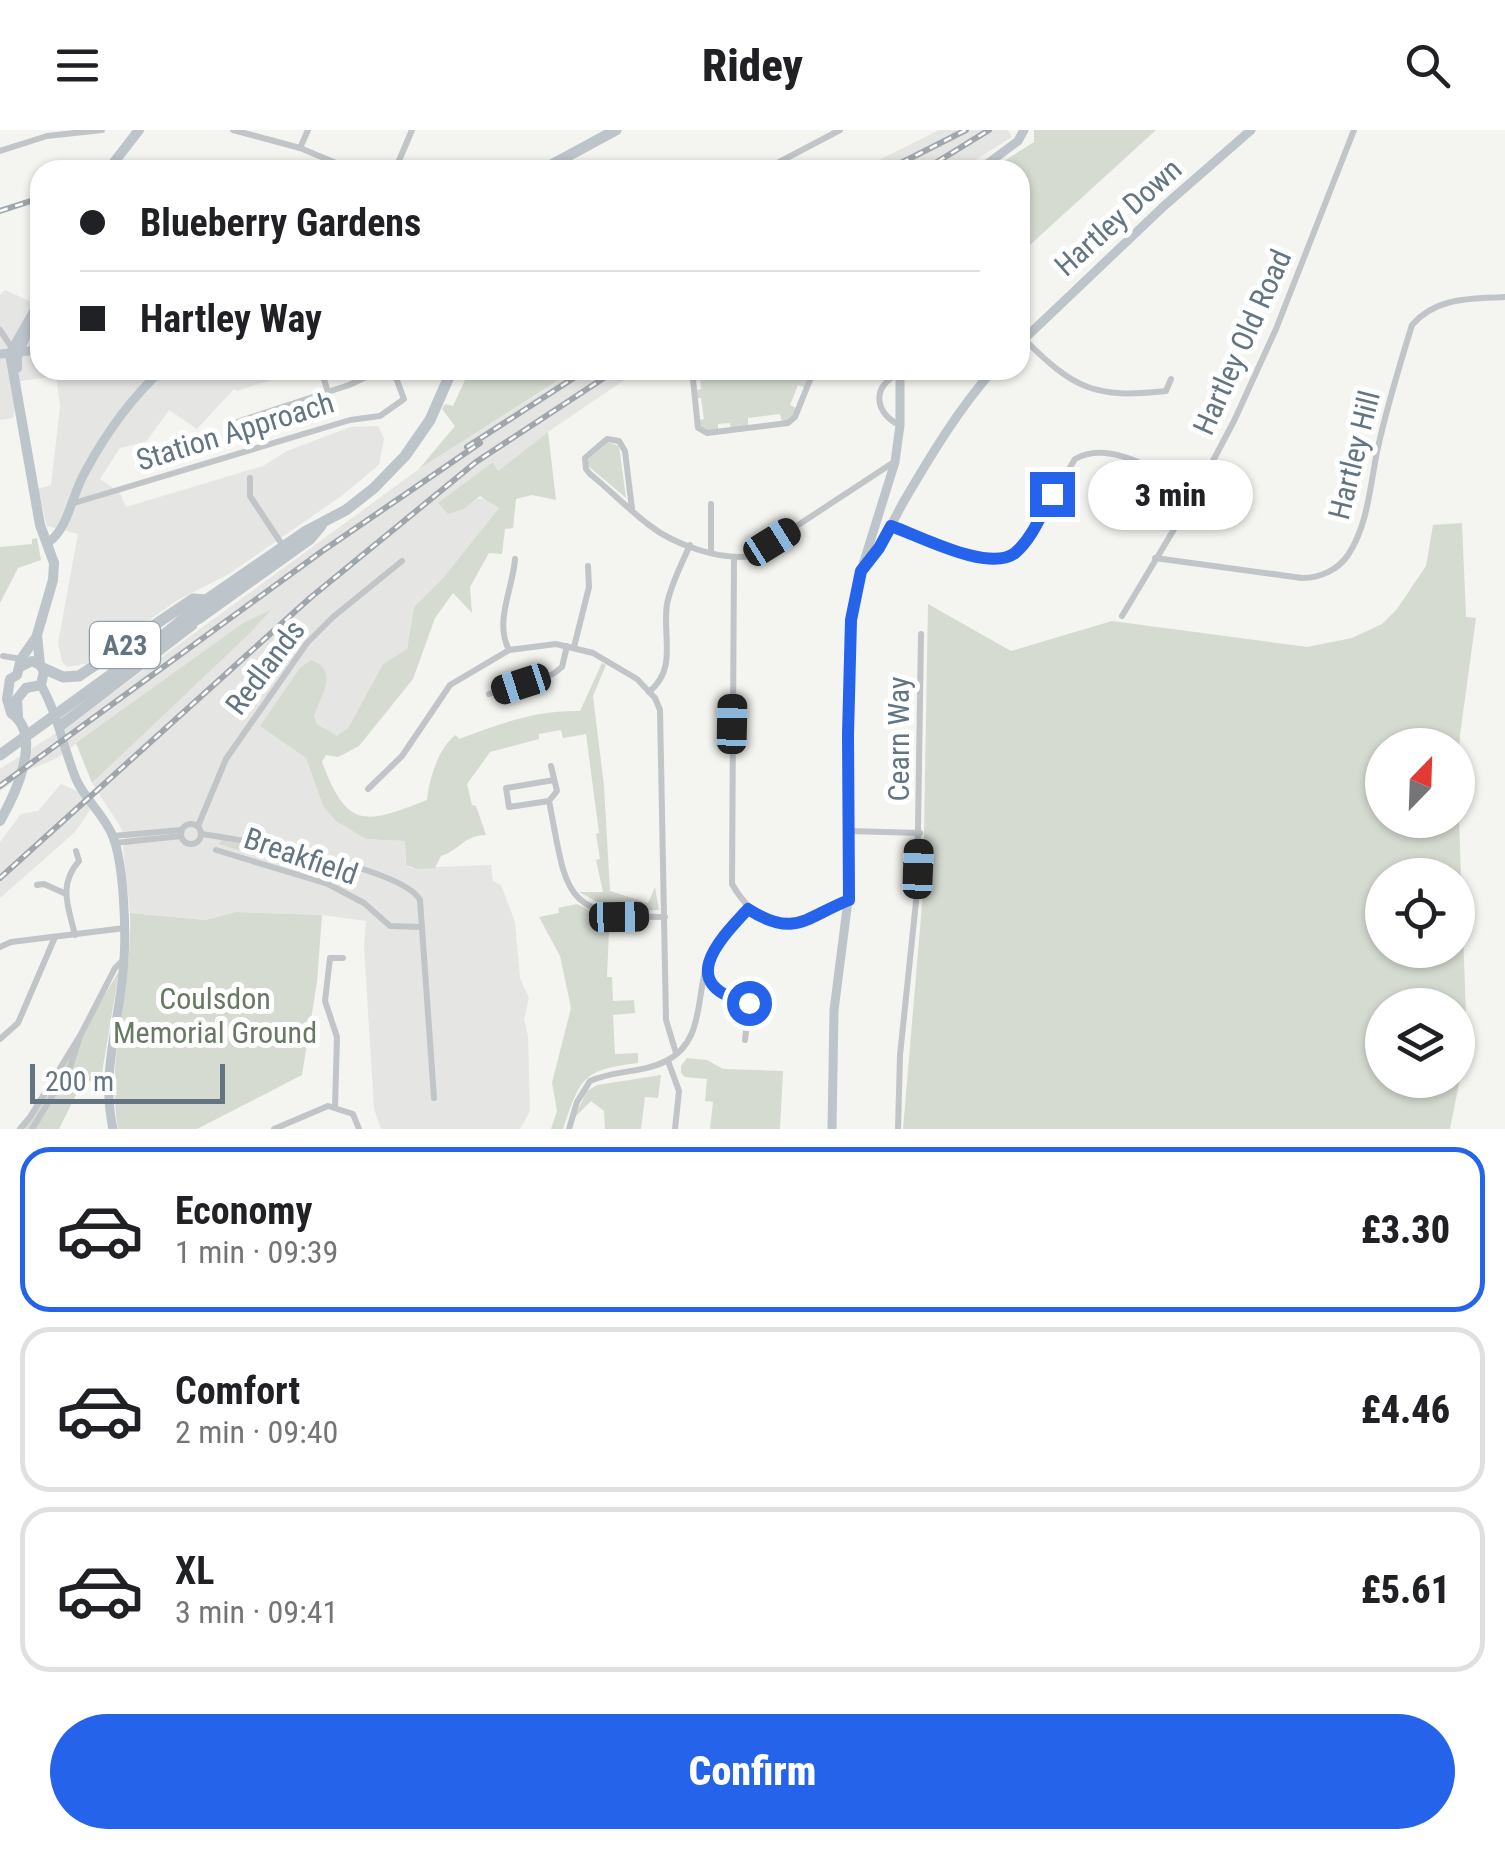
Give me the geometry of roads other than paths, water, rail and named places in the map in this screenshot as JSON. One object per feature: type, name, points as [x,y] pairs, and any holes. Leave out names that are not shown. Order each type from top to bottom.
[{"type":"highway","points":[[560,160],[616,130]]},
{"type":"highway","name":"A23","points":[[60,726],[174,642],[306,531],[374,488],[405,456],[430,420],[448,380]]},
{"type":"highway","name":"A23","points":[[1,754],[149,647],[206,600],[286,550]]},
{"type":"highway","name":"A23","points":[[29,666],[63,677],[79,676],[194,599],[206,600]]},
{"type":"highway","name":"A23","points":[[165,634],[198,618]]},
{"type":"main road","points":[[116,160],[138,130]]},
{"type":"main road","points":[[992,160],[1018,141],[1024,130]]},
{"type":"main road","name":"Hartley Down","points":[[1030,333],[1251,130]]},
{"type":"main road","points":[[0,821],[25,758],[17,699],[26,688],[53,580],[54,562],[40,524],[8,351],[30,318]]},
{"type":"main road","points":[[8,351],[30,324]]},
{"type":"main road","points":[[28,330],[30,339]]},
{"type":"main road","points":[[48,542],[60,533],[70,504],[105,438],[152,380]]},
{"type":"main road","points":[[832,1129],[834,1010],[849,900],[849,649],[861,571],[896,462],[900,380]]},
{"type":"main road","points":[[861,571],[879,548],[966,402],[985,380]]},
{"type":"main road","points":[[18,717],[11,712],[7,699],[10,679],[29,666],[37,635]]},
{"type":"main road","points":[[29,666],[45,675],[41,685],[60,726],[77,782],[114,839],[125,928],[107,1072],[113,1129]]},
{"type":"main road","points":[[26,688],[41,685]]},
{"type":"street","points":[[0,151],[38,134],[102,130]]},
{"type":"street","points":[[232,130],[329,160]]},
{"type":"street","points":[[300,148],[308,130]]},
{"type":"street","points":[[399,160],[412,130]]},
{"type":"street","points":[[783,160],[840,130]]},
{"type":"street","name":"Hartley Old Road","points":[[1122,616],[1197,491],[1268,346],[1354,130]]},
{"type":"street","name":"Hartley Hill","points":[[1155,558],[1302,578],[1315,578],[1340,564],[1361,527],[1412,326],[1434,306],[1505,297]]},
{"type":"street","points":[[0,330],[8,351]]},
{"type":"street","points":[[1030,348],[1054,370],[1090,390],[1128,396],[1166,392],[1171,379]]},
{"type":"street","points":[[324,380],[328,392]]},
{"type":"street","points":[[228,425],[357,380]]},
{"type":"street","name":"Station Approach","points":[[70,504],[350,420],[373,419],[401,404],[404,394],[398,380]]},
{"type":"street","points":[[693,380],[698,428],[707,433],[788,422],[795,417],[810,380]]},
{"type":"street","points":[[890,380],[881,387],[879,404],[886,417],[900,426]]},
{"type":"street","points":[[632,508],[625,451],[619,441],[607,439],[588,453],[586,469],[648,524],[690,545],[734,558],[751,556],[896,462]]},
{"type":"street","points":[[891,526],[983,560],[1001,560],[1026,541],[1075,459],[1096,452],[1122,456],[1197,491]]},
{"type":"street","points":[[250,478],[250,496],[286,550]]},
{"type":"street","points":[[711,552],[715,509]]},
{"type":"street","points":[[650,692],[666,672],[667,606],[690,545]]},
{"type":"street","points":[[734,558],[732,884],[748,909],[786,926],[804,922],[849,900]]},
{"type":"street","points":[[509,650],[503,639],[506,594],[516,559]]},
{"type":"street","name":"Redlands","points":[[199,830],[226,759],[307,644],[333,617],[402,562]]},
{"type":"street","points":[[488,694],[554,674],[562,667],[589,586],[588,566]]},
{"type":"street","name":"Cearn Way","points":[[849,831],[920,833],[921,634]]},
{"type":"street","points":[[382,793],[371,786],[402,756],[450,685],[509,650],[536,645],[571,646],[621,668],[650,692],[660,710],[666,1020],[678,1029],[694,1028]]},
{"type":"street","points":[[2,654],[29,666]]},
{"type":"street","points":[[2,654],[29,666]]},
{"type":"street","points":[[552,766],[557,792],[549,801],[509,807],[506,788],[554,780]]},
{"type":"street","points":[[549,801],[562,869],[571,892],[598,910],[619,917],[665,917]]},
{"type":"street","points":[[114,839],[181,833],[188,824],[199,830],[348,865],[411,888],[420,900],[434,1098]]},
{"type":"street","points":[[181,833],[187,844],[193,844],[199,830]]},
{"type":"street","points":[[898,1129],[900,1056],[918,892],[920,833]]},
{"type":"street","name":"Breakfield","points":[[216,850],[328,884],[364,903],[390,926],[422,927]]},
{"type":"street","points":[[74,935],[64,893],[70,871],[79,860],[76,851]]},
{"type":"street","points":[[37,885],[64,893]]},
{"type":"street","points":[[569,1129],[590,1081],[668,1060],[676,1054],[694,1028],[712,951],[748,909]]},
{"type":"street","points":[[0,947],[11,942],[125,928]]},
{"type":"street","points":[[0,1039],[18,1022],[55,937]]},
{"type":"street","points":[[334,1106],[337,1037],[324,990],[330,958],[343,958]]},
{"type":"street","points":[[20,1129],[34,1119],[70,1067],[80,1034],[115,968],[124,959]]},
{"type":"street","points":[[706,968],[720,994],[749,1003],[744,1040]]},
{"type":"street","points":[[676,1054],[678,1029]]},
{"type":"street","points":[[668,1060],[679,1091],[675,1129]]},
{"type":"street","points":[[274,1129],[321,1106],[334,1106],[352,1114],[359,1129]]},
{"type":"street","points":[[32,1129],[34,1119]]},
{"type":"railway","points":[[907,160],[966,130]]},
{"type":"railway","points":[[940,160],[989,130]]},
{"type":"railway","points":[[0,211],[30,201]]},
{"type":"railway","points":[[467,447],[571,380]]},
{"type":"railway","points":[[0,878],[310,598],[476,462],[601,380]]},
{"type":"railway","points":[[0,786],[321,552],[480,443]]},
{"type":"park label","name":"Coulsdon Memorial Ground","points":[[215,1015]]}]
